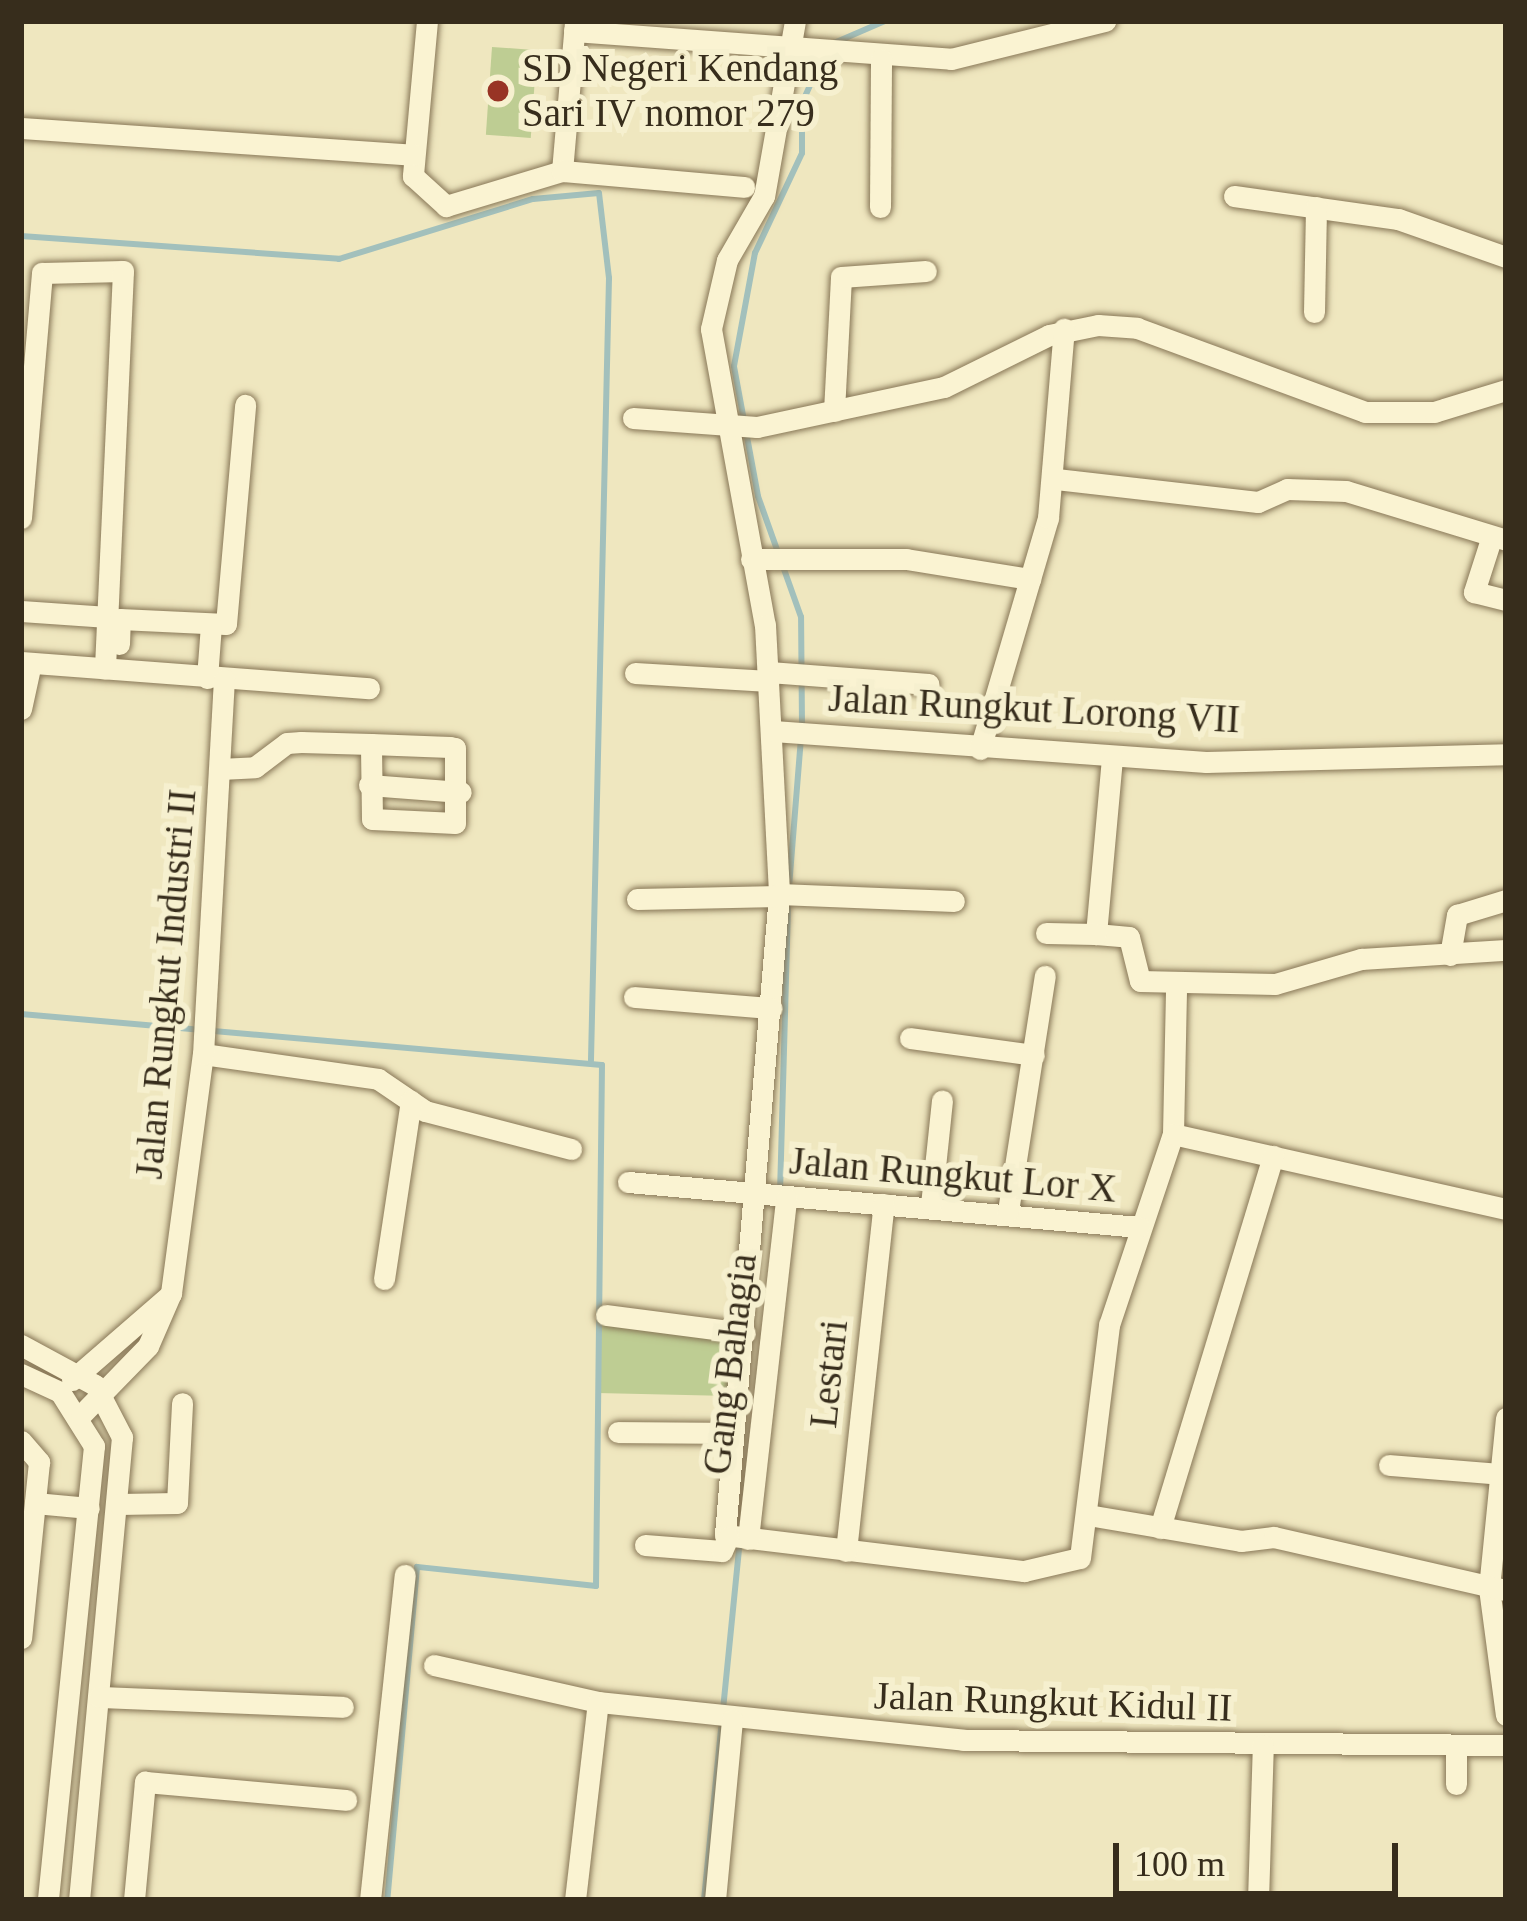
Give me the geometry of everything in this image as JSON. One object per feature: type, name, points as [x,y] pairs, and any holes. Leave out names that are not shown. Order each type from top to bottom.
[{"type":"street","points":[[427,21],[413,155],[416,183],[446,206],[562,171],[744,187]]},
{"type":"street","points":[[776,1197],[772,1008],[785,895],[792,731],[783,674],[751,559],[740,427],[712,361],[716,295],[764,196],[795,21]]},
{"type":"street","points":[[562,171],[575,26],[881,59],[1017,49],[1105,21]]},
{"type":"street","points":[[880,207],[881,59]]},
{"type":"street","points":[[21,128],[413,155]]},
{"type":"street","points":[[1234,196],[1398,219],[1506,257]]},
{"type":"street","points":[[1314,312],[1316,207]]},
{"type":"street","points":[[834,411],[841,277],[926,271]]},
{"type":"street","points":[[21,518],[42,273],[123,272],[112,669]]},
{"type":"street","points":[[114,618],[136,272]]},
{"type":"street","points":[[633,418],[740,427],[834,411],[944,387],[1064,329],[1137,328],[1365,412],[1434,412],[1506,390]]},
{"type":"street","points":[[980,749],[1056,479],[1064,329]]},
{"type":"street","name":"Jalan Rungkut Industri II","points":[[81,1415],[148,1346],[171,1293],[203,1046],[220,769],[211,625],[228,619],[245,405]]},
{"type":"street","points":[[1056,479],[1258,502],[1287,489],[1346,491],[1498,540],[1476,596],[1506,600]]},
{"type":"street","points":[[751,559],[779,556],[1030,579]]},
{"type":"street","points":[[21,611],[211,625]]},
{"type":"street","points":[[21,709],[26,663],[369,688]]},
{"type":"street","points":[[635,673],[783,674],[929,684]]},
{"type":"street","name":"Jalan Rungkut Lorong VII","points":[[792,731],[1112,758],[1506,754]]},
{"type":"street","points":[[220,769],[255,767],[287,743],[371,744],[455,748],[461,792],[452,825],[378,823],[370,785],[371,744]]},
{"type":"street","points":[[1096,934],[1112,758]]},
{"type":"street","points":[[370,785],[461,792]]},
{"type":"street","points":[[637,898],[785,895],[954,902]]},
{"type":"street","points":[[1450,955],[1457,915],[1506,900]]},
{"type":"street","points":[[1046,933],[1129,937],[1140,980],[1176,985],[1311,981],[1361,959],[1506,950]]},
{"type":"street","points":[[1008,1211],[1045,976]]},
{"type":"street","name":"Jalan Rungkut Lor X","points":[[776,1197],[745,1333],[733,1433],[739,1538],[1055,1570],[1080,1558],[1109,1325],[1173,1134],[1176,985]]},
{"type":"street","points":[[634,997],[772,1008]]},
{"type":"street","points":[[910,1038],[1034,1055]]},
{"type":"street","points":[[203,1046],[378,1079],[411,1101],[571,1149]]},
{"type":"street","points":[[384,1279],[411,1101]]},
{"type":"street","points":[[931,1205],[942,1101]]},
{"type":"street","points":[[1173,1134],[1506,1209]]},
{"type":"street","points":[[1160,1528],[1273,1156]]},
{"type":"street","name":"Jalan Rungkut Lor X","points":[[628,1181],[776,1197],[1008,1211],[1139,1227]]},
{"type":"street","name":"Gang Bahagia","points":[[739,1538],[776,1197]]},
{"type":"street","name":"Lestari","points":[[846,1551],[884,1204]]},
{"type":"street","points":[[60,1392],[171,1293]]},
{"type":"street","points":[[606,1315],[745,1333]]},
{"type":"street","points":[[21,1345],[81,1372],[104,1396],[122,1437],[79,1900]]},
{"type":"street","points":[[21,1374],[60,1392],[81,1415],[94,1446],[48,1900]]},
{"type":"street","points":[[119,1504],[177,1503],[182,1402]]},
{"type":"street","points":[[1506,1418],[1497,1588],[1506,1715]]},
{"type":"street","points":[[619,1432],[733,1433]]},
{"type":"street","points":[[21,1441],[38,1455],[21,1638]]},
{"type":"street","points":[[1389,1466],[1502,1474]]},
{"type":"street","points":[[35,1503],[89,1508]]},
{"type":"street","points":[[1088,1515],[1160,1528],[1274,1537],[1497,1588]]},
{"type":"street","points":[[645,1545],[722,1551],[739,1538]]},
{"type":"street","points":[[86,1544],[115,1547]]},
{"type":"street","points":[[370,1900],[405,1575]]},
{"type":"street","name":"Jalan Rungkut Kidul II","points":[[434,1665],[598,1702],[724,1719],[986,1741],[1506,1745]]},
{"type":"street","points":[[99,1697],[343,1707]]},
{"type":"street","points":[[575,1900],[598,1702]]},
{"type":"street","points":[[715,1900],[724,1719]]},
{"type":"street","points":[[1258,1900],[1263,1745]]},
{"type":"street","points":[[1456,1748],[1456,1784]]},
{"type":"street","points":[[134,1900],[145,1783],[346,1799]]},
{"type":"green space","points":[[492,47],[537,50],[531,138],[486,135]]},
{"type":"green space","points":[[599,1319],[731,1338],[730,1396],[597,1393]]},
{"type":"waterway","points":[[834,43],[885,21]]},
{"type":"waterway","points":[[802,725],[801,617],[758,496],[734,366],[755,253],[802,153],[802,103],[823,57]]},
{"type":"waterway","points":[[21,236],[339,259],[533,199],[599,193],[609,278],[591,1061]]},
{"type":"waterway","points":[[789,887],[801,739]]},
{"type":"waterway","points":[[780,1193],[788,906]]},
{"type":"waterway","points":[[21,1014],[602,1065],[596,1586],[417,1567],[387,1900]]},
{"type":"waterway","points":[[704,1900],[740,1539]]},
{"type":"place","name":"SD Negeri Kendang Sari IV nomor 279","points":[[498,91]]}]
